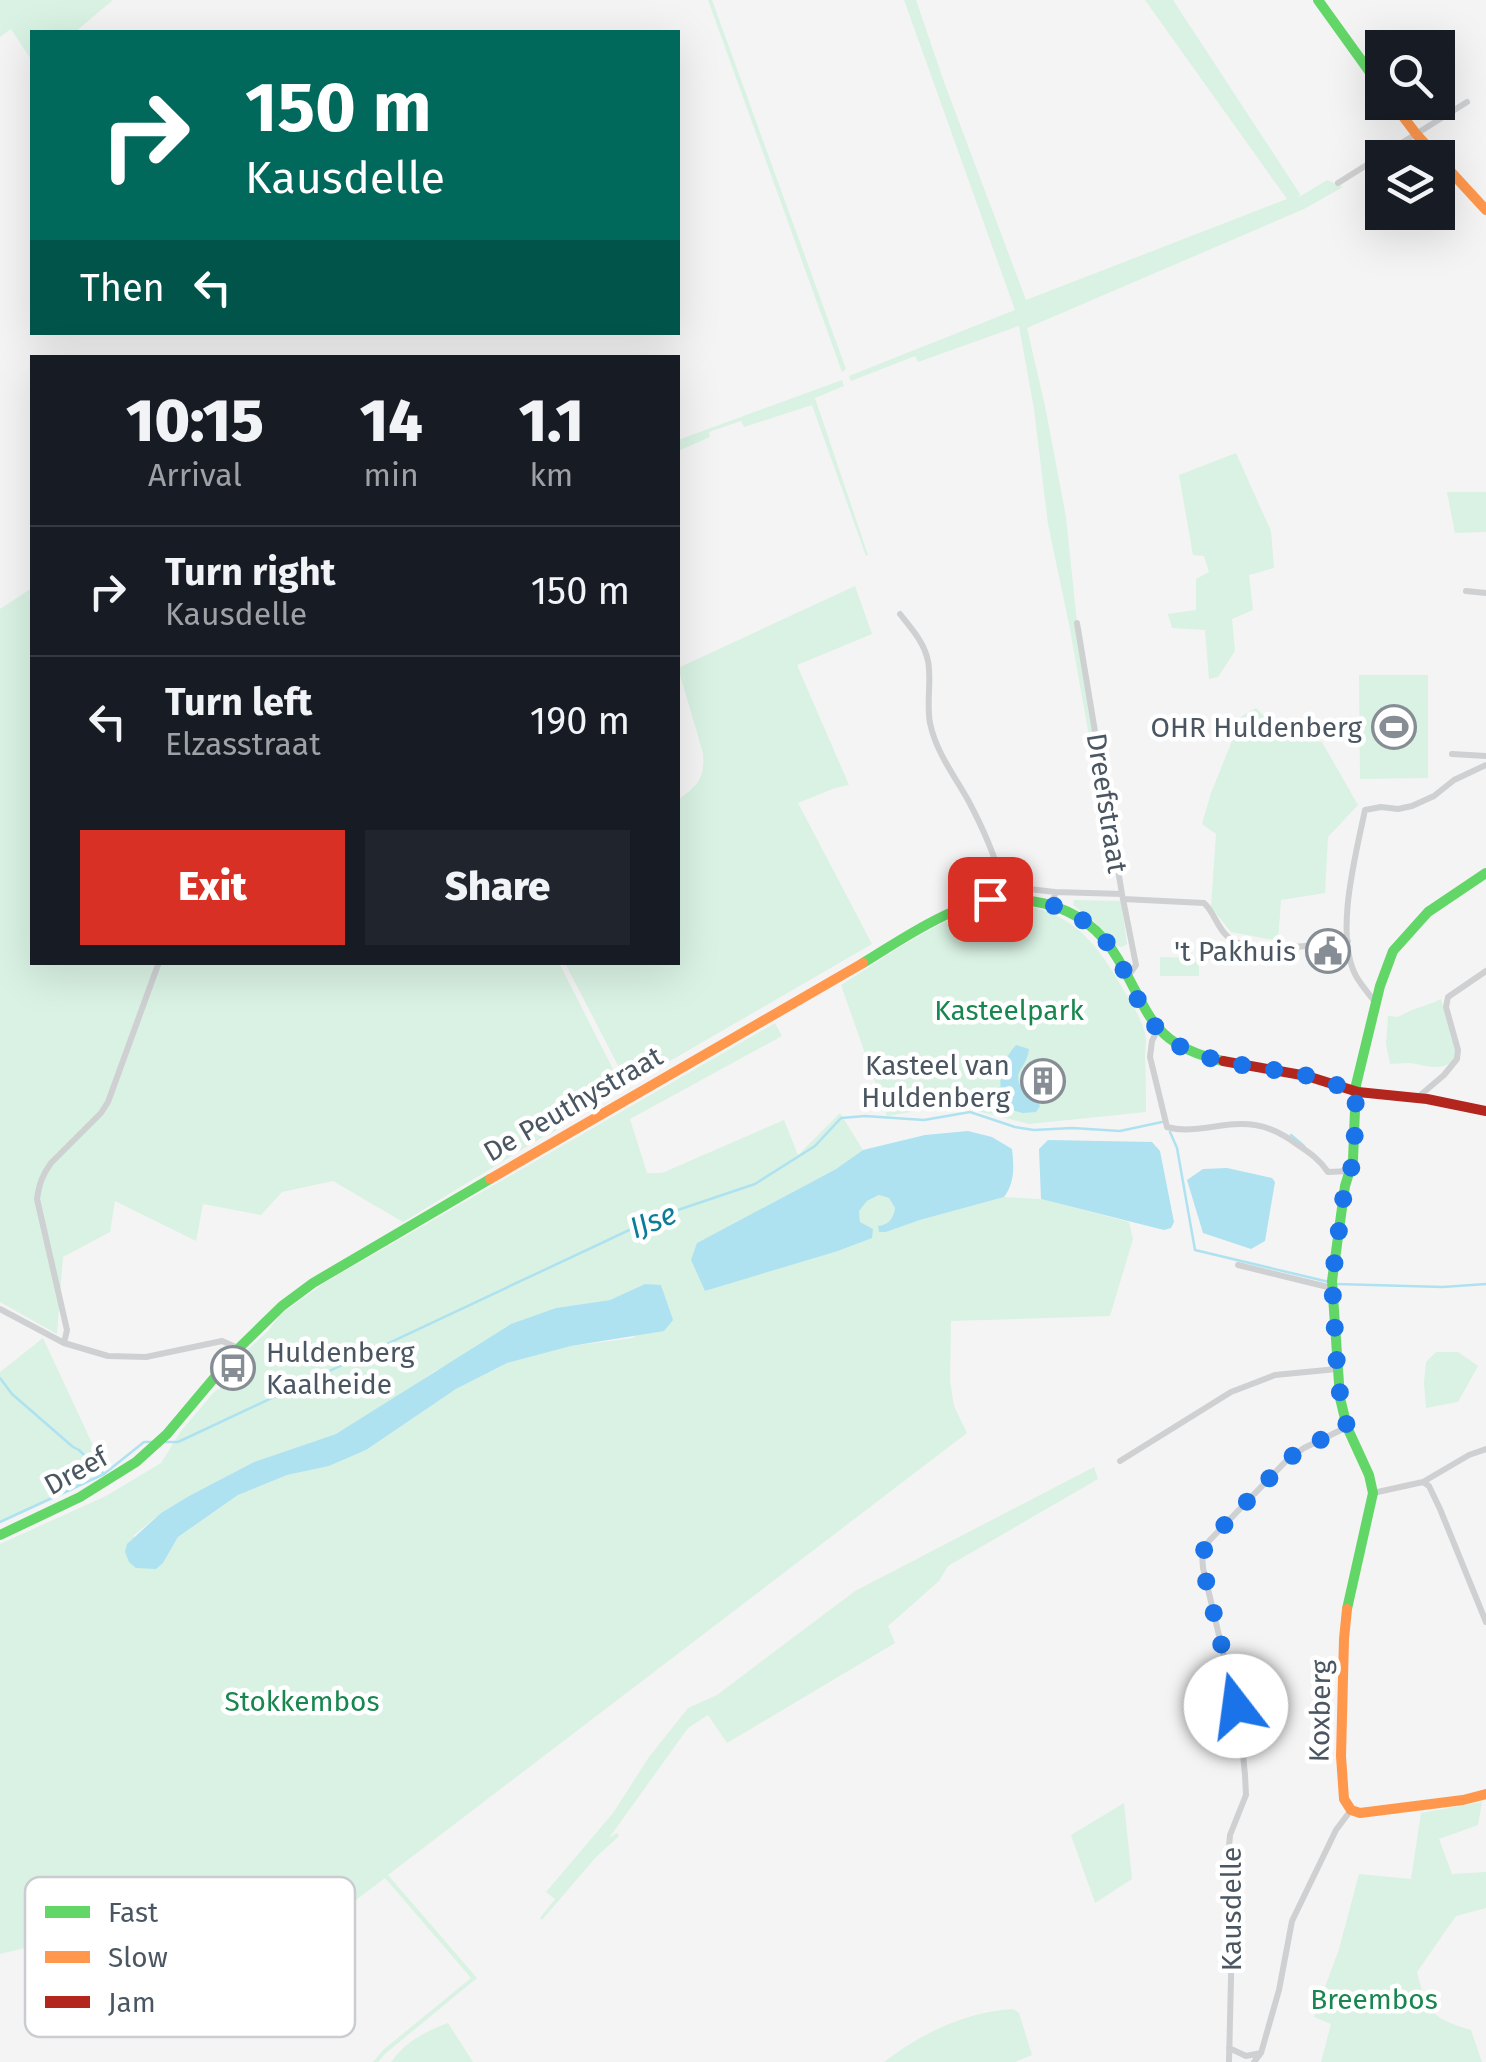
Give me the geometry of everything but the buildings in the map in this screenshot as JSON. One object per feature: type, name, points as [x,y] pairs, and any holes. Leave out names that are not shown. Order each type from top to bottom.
[{"type":"main road","points":[[1318,0],[1365,65]]},
{"type":"main road","points":[[1406,120],[1486,210]]},
{"type":"main road","name":"Koxberg","points":[[1350,1810],[1344,1799],[1340,1756],[1344,1639],[1348,1600],[1374,1493],[1347,1427],[1340,1398],[1332,1285],[1349,1171],[1354,1160],[1356,1091],[1388,963],[1402,938],[1428,912],[1486,874]]},
{"type":"main road","name":"De Peuthystraat","points":[[166,1435],[272,1314],[339,1267],[947,914],[975,902],[1007,897],[1054,898],[1101,936],[1116,955],[1142,1011],[1181,1048],[1202,1056],[1310,1076],[1356,1091],[1486,1111]]},
{"type":"main road","name":"Dreef","points":[[0,1534],[105,1484],[166,1435]]},
{"type":"main road","points":[[1350,1810],[1366,1813],[1486,1794]]},
{"type":"street","points":[[1338,184],[1467,102]]},
{"type":"street","points":[[1466,591],[1486,593]]},
{"type":"street","points":[[900,614],[916,635],[929,664],[930,722],[938,750],[982,827],[1003,886],[1054,898]]},
{"type":"street","name":"Dreefstraat","points":[[1077,623],[1136,965],[1126,979]]},
{"type":"street","points":[[1452,754],[1486,756]]},
{"type":"street","points":[[1376,1003],[1356,978],[1348,942],[1352,867],[1365,810],[1412,806],[1486,764]]},
{"type":"street","name":"De Peuthystraat","points":[[1054,898],[1122,896],[1204,903],[1224,934],[1245,944],[1296,948],[1348,942]]},
{"type":"street","points":[[64,1344],[67,1330],[38,1199],[40,1185],[50,1163],[108,1102],[158,965]]},
{"type":"street","points":[[1417,1098],[1457,1059],[1446,1008],[1448,997],[1486,970]]},
{"type":"street","points":[[1158,1030],[1150,1057],[1168,1128],[1244,1124],[1266,1127],[1305,1150],[1328,1172],[1349,1171]]},
{"type":"street","points":[[1238,1265],[1332,1285]]},
{"type":"street","points":[[0,1309],[64,1344],[96,1354],[128,1358],[175,1353],[222,1341],[239,1349]]},
{"type":"street","points":[[1120,1461],[1231,1392],[1275,1375],[1337,1369]]},
{"type":"street","name":"Kausdelle","points":[[1229,2048],[1234,1894],[1230,1835],[1246,1794],[1246,1776],[1240,1724],[1202,1554],[1209,1541],[1288,1459],[1347,1427]]},
{"type":"street","points":[[1374,1493],[1423,1482],[1486,1449]]},
{"type":"street","points":[[1423,1482],[1434,1495],[1486,1622]]},
{"type":"street","points":[[1254,2062],[1278,1990],[1292,1921],[1336,1830],[1350,1810]]},
{"type":"street","points":[[1228,2062],[1229,2048],[1246,2056],[1260,2053]]},
{"type":"green space","points":[[0,0],[113,0],[77,30],[30,30],[30,58],[11,29],[0,37]]},
{"type":"green space","points":[[708,0],[712,0],[846,369],[842,372]]},
{"type":"green space","points":[[904,0],[916,0],[1026,300],[1287,199],[1145,0],[1173,0],[1299,197],[1327,180],[1343,187],[1304,209],[1027,328],[1066,517],[1077,623],[1098,745],[1091,747],[1048,524],[1019,326],[918,362],[915,356],[851,381],[849,376],[1015,310]]},
{"type":"green space","points":[[842,380],[844,386],[815,398],[868,555],[812,405],[744,427],[741,421],[709,432],[710,437],[680,450],[680,439]]},
{"type":"green space","points":[[1236,453],[1271,531],[1274,568],[1249,575],[1253,610],[1232,619],[1235,651],[1218,677],[1209,679],[1205,630],[1172,628],[1168,614],[1196,610],[1196,579],[1209,572],[1204,556],[1193,555],[1179,475]]},
{"type":"green space","points":[[1447,492],[1486,492],[1486,532],[1455,533]]},
{"type":"green space","points":[[855,586],[872,634],[797,665],[849,785],[798,803],[872,944],[632,1083],[625,1079],[566,965],[680,965],[680,798],[699,781],[703,753],[680,667]]},
{"type":"green space","points":[[30,589],[30,965],[560,965],[620,1083],[548,1136],[403,1222],[333,1181],[282,1192],[261,1215],[203,1204],[196,1241],[115,1201],[110,1232],[63,1257],[57,1334],[0,1302],[0,609]]},
{"type":"green space","name":"OHR Huldenberg","points":[[1359,675],[1428,675],[1428,778],[1360,779]]},
{"type":"green space","points":[[1256,708],[1267,719],[1262,730],[1322,742],[1358,805],[1328,837],[1325,893],[1281,900],[1278,941],[1231,932],[1211,907],[1216,834],[1202,824],[1242,716]]},
{"type":"green space","points":[[1074,900],[1121,901],[1127,944],[1112,945],[1097,924],[1073,905]]},
{"type":"green space","name":"Kasteelpark","points":[[996,903],[1056,915],[1097,949],[1145,1033],[1146,1112],[1029,1124],[954,1105],[887,1116],[841,985],[935,927]]},
{"type":"green space","points":[[1160,957],[1199,958],[1199,976],[1160,976]]},
{"type":"green space","points":[[1441,999],[1456,1051],[1454,1061],[1437,1067],[1390,1064],[1386,1044],[1388,1016],[1398,1017]]},
{"type":"green space","name":"Stokkembos","points":[[775,1023],[782,1036],[630,1119],[647,1173],[662,1173],[784,1120],[798,1155],[840,1113],[863,1150],[836,1169],[697,1243],[705,1291],[871,1238],[860,1222],[859,1210],[880,1195],[889,1198],[895,1208],[891,1221],[884,1226],[886,1232],[1004,1197],[1041,1199],[1129,1222],[1133,1239],[1110,1316],[951,1321],[950,1381],[954,1406],[967,1433],[388,1875],[477,1978],[378,2062],[373,2062],[383,2050],[471,1978],[385,1878],[355,1901],[355,1877],[25,1877],[25,1948],[0,1954],[0,1544],[106,1496],[161,1463],[181,1431],[214,1392],[224,1386],[241,1364],[243,1354],[280,1315],[324,1283]],"holes":[[[645,1284],[661,1286],[665,1299],[633,1338],[571,1346],[507,1363],[456,1389],[366,1450],[238,1495],[178,1537],[163,1563],[133,1536],[189,1496],[254,1462],[336,1434],[435,1371],[556,1308],[610,1300]]]},
{"type":"green space","points":[[43,1338],[104,1469],[72,1491],[0,1522],[0,1372]]},
{"type":"green space","points":[[1436,1352],[1458,1352],[1478,1366],[1458,1402],[1426,1408],[1426,1362]]},
{"type":"green space","points":[[1094,1467],[1098,1479],[948,1566],[939,1581],[888,1626],[895,1643],[727,1743],[708,1715],[688,1728],[609,1838],[617,1833],[619,1836],[540,1918],[555,1899],[546,1892],[613,1813],[649,1757],[688,1708],[717,1695],[855,1591]]},
{"type":"green space","name":"Breembos","points":[[1482,1802],[1478,1825],[1439,1839],[1452,1874],[1486,1872],[1486,1908],[1456,1916],[1417,1972],[1433,2012],[1447,2022],[1471,2030],[1482,2062],[1321,2062],[1331,2024],[1314,2017],[1339,1949],[1359,1874],[1411,1879],[1421,1813]]},
{"type":"green space","points":[[1124,1803],[1132,1879],[1095,1903],[1071,1835]]},
{"type":"green space","points":[[1013,2009],[1019,2013],[1032,2055],[1015,2062],[884,2062],[945,2026],[978,2014]]},
{"type":"green space","points":[[448,2023],[473,2062],[391,2062],[416,2038]]},
{"type":"water","points":[[1016,1045],[1029,1049],[1018,1080],[1025,1095],[1034,1095],[1040,1106],[1036,1112],[1008,1109],[1001,1093],[1003,1068]]},
{"type":"water","points":[[968,1131],[992,1137],[1012,1149],[1013,1174],[1004,1197],[879,1232],[878,1226],[890,1221],[895,1208],[889,1198],[879,1195],[859,1211],[860,1222],[873,1229],[872,1238],[705,1291],[691,1260],[697,1243],[836,1169],[863,1150],[925,1135]]},
{"type":"water","points":[[1048,1140],[1152,1142],[1160,1151],[1174,1222],[1171,1228],[1164,1230],[1041,1199],[1039,1149]]},
{"type":"water","points":[[1227,1168],[1275,1182],[1265,1241],[1251,1249],[1203,1233],[1187,1180],[1203,1169]]},
{"type":"water","points":[[645,1284],[661,1285],[673,1320],[664,1331],[571,1346],[507,1363],[456,1389],[366,1450],[238,1495],[178,1537],[156,1569],[136,1568],[129,1562],[127,1544],[161,1513],[189,1496],[254,1462],[336,1434],[511,1324],[556,1308],[610,1300]]},
{"type":"waterway","name":"IJse","points":[[165,1442],[178,1442],[657,1217],[755,1184],[815,1146],[841,1118],[924,1120],[970,1112],[1034,1130],[1120,1131],[1162,1122]]},
{"type":"waterway","points":[[1170,1132],[1177,1148],[1195,1250],[1329,1282]]},
{"type":"waterway","name":"IJse","points":[[1291,1135],[1304,1146]]},
{"type":"waterway","points":[[1336,1284],[1486,1284]]},
{"type":"waterway","points":[[0,1378],[12,1394],[104,1474]]},
{"type":"waterway","name":"IJse","points":[[0,1522],[104,1474],[144,1442],[152,1442]]},
{"type":"traffic: fast","points":[[1318,0],[1365,65]]},
{"type":"traffic: fast","points":[[1347,1609],[1373,1493],[1340,1398],[1332,1281],[1345,1186],[1353,1160],[1356,1085],[1380,986],[1393,951],[1428,912],[1486,873]]},
{"type":"traffic: fast","points":[[863,963],[928,924],[973,905],[1021,900],[1044,903],[1086,922],[1103,938],[1147,1012],[1167,1036],[1181,1046],[1223,1061]]},
{"type":"traffic: fast","points":[[0,1535],[80,1497],[136,1462],[167,1434],[241,1346],[282,1306],[313,1283],[490,1179]]},
{"type":"traffic: slow","points":[[1406,120],[1486,210]]},
{"type":"traffic: slow","points":[[490,1179],[863,963]]},
{"type":"traffic: slow","points":[[1347,1609],[1341,1756],[1344,1799],[1351,1810],[1360,1813],[1486,1794]]},
{"type":"traffic: jam","points":[[1223,1061],[1307,1076],[1358,1092],[1427,1099],[1486,1111]]},
{"type":"place","name":"OHR Huldenberg","points":[[1394,727]]},
{"type":"place","name":"'t Pakhuis","points":[[1328,951]]},
{"type":"place","name":"Kasteel van Huldenberg","points":[[1043,1081]]},
{"type":"place","name":"Huldenberg Kaalheide","points":[[233,1368]]},
{"type":"route","points":[[990,899],[1036,900],[1053,904],[1084,921],[1116,955],[1142,1011],[1181,1048],[1212,1058],[1310,1076],[1356,1091],[1354,1160],[1345,1186],[1332,1281],[1338,1383],[1347,1427],[1288,1459],[1209,1541],[1202,1554],[1236,1706]]}]
